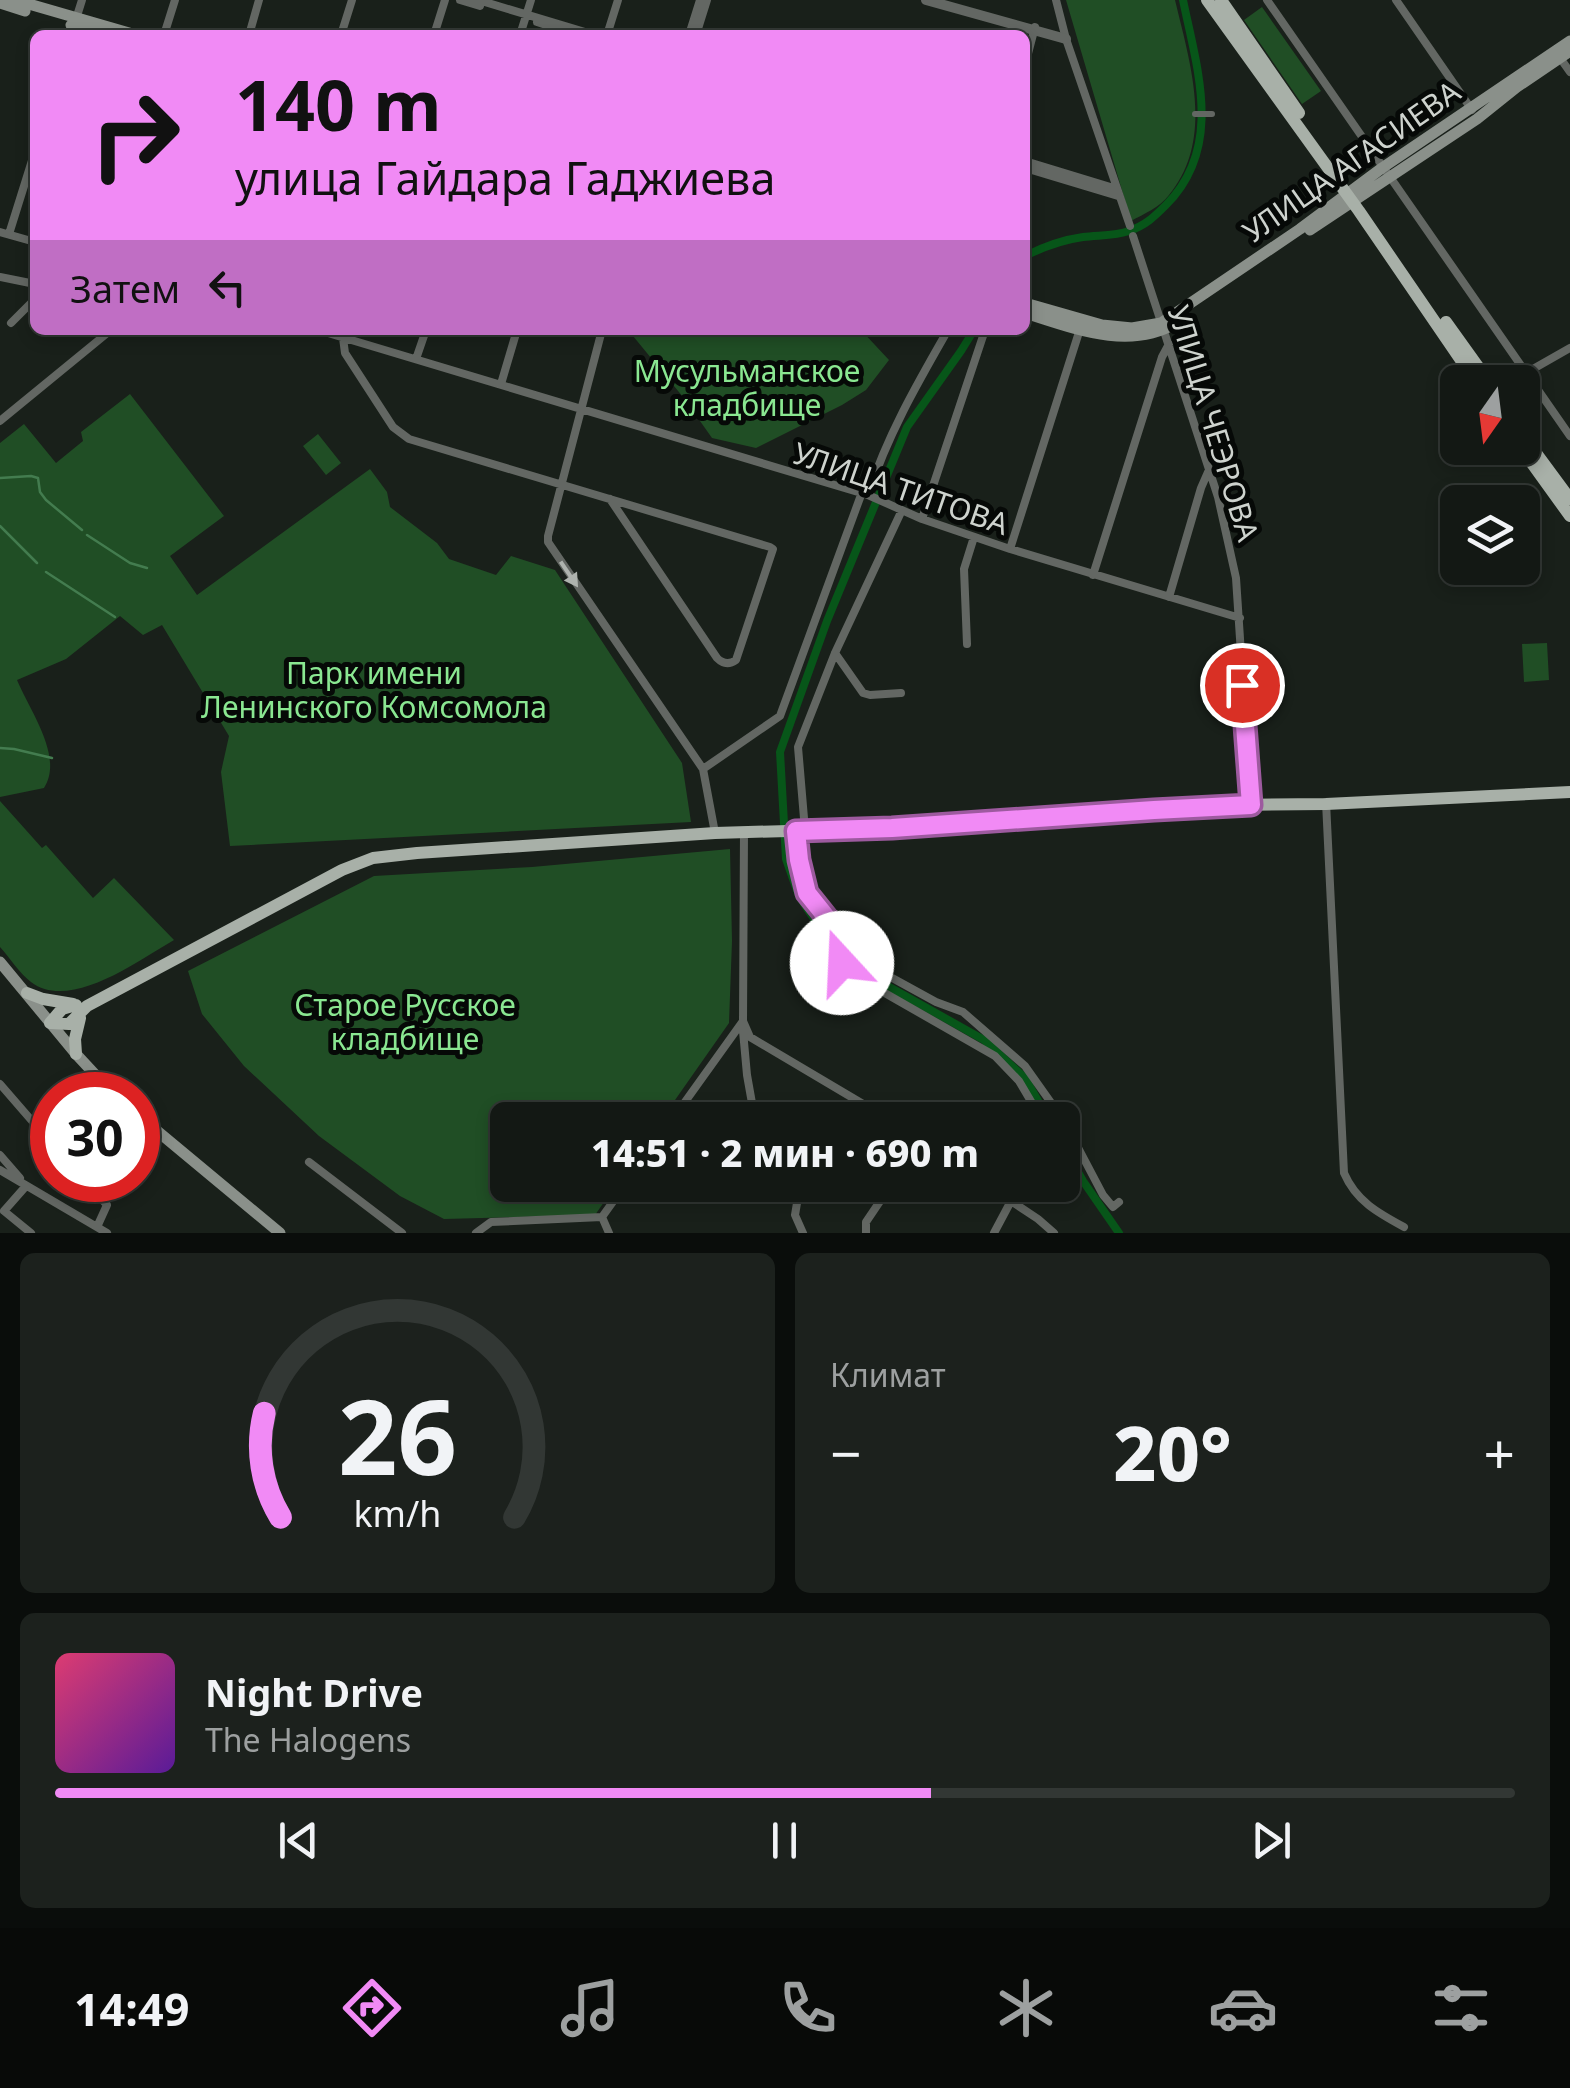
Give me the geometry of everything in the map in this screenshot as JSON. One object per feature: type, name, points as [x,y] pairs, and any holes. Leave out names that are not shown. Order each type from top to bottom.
[{"type":"main road","points":[[15,0],[74,27]]},
{"type":"main road","points":[[1206,0],[1476,365]]},
{"type":"main road","points":[[1221,0],[1465,365]]},
{"type":"main road","points":[[0,3],[74,27]]},
{"type":"main road","name":"УЛИЦА АГАСИЕВА","points":[[1162,327],[1516,87],[1562,53],[1570,41]]},
{"type":"main road","points":[[1030,305],[1082,325]]},
{"type":"main road","points":[[1030,314],[1082,325],[1162,327]]},
{"type":"main road","points":[[1540,458],[1570,499]]},
{"type":"main road","points":[[1533,465],[1570,516]]},
{"type":"main road","points":[[1326,803],[1570,790]]},
{"type":"main road","points":[[51,1023],[69,1024],[86,1005],[359,860],[417,851],[1084,812],[1570,790]]},
{"type":"main road","points":[[0,962],[92,1072]]},
{"type":"main road","points":[[0,962],[93,1072]]},
{"type":"main road","points":[[26,993],[82,1008]]},
{"type":"main road","points":[[76,1054],[82,1008]]},
{"type":"main road","points":[[160,1134],[278,1233]]},
{"type":"street","points":[[74,27],[82,0]]},
{"type":"street","points":[[166,30],[176,0]]},
{"type":"street","points":[[251,30],[260,0]]},
{"type":"street","points":[[343,30],[352,0]]},
{"type":"street","points":[[436,30],[445,0]]},
{"type":"street","points":[[460,0],[578,30]]},
{"type":"street","points":[[478,0],[563,30]]},
{"type":"street","points":[[522,30],[530,0]]},
{"type":"street","points":[[609,30],[618,0]]},
{"type":"street","points":[[694,30],[703,0]]},
{"type":"street","points":[[1056,0],[1130,226]]},
{"type":"street","points":[[1267,0],[1520,365]]},
{"type":"street","points":[[1396,0],[1474,113]]},
{"type":"street","points":[[936,1],[1066,36]]},
{"type":"street","points":[[1030,47],[1035,29]]},
{"type":"street","points":[[1562,53],[1570,72]]},
{"type":"street","points":[[1194,114],[1212,114]]},
{"type":"street","points":[[30,164],[4,233],[30,241]]},
{"type":"street","points":[[1030,166],[1118,192]]},
{"type":"street","name":"УЛИЦА ЧЕЭРОВА","points":[[1133,236],[1218,497],[1232,562],[1240,618],[1251,804]]},
{"type":"street","points":[[0,277],[30,283]]},
{"type":"street","points":[[11,323],[30,304]]},
{"type":"street","points":[[1010,549],[1082,325]]},
{"type":"street","points":[[0,421],[104,335]]},
{"type":"street","points":[[344,335],[346,353],[401,434],[773,549],[736,660],[727,664],[717,658],[610,499]]},
{"type":"street","name":"УЛИЦА ТИТОВА","points":[[347,335],[883,501],[922,519],[1010,549],[1240,618]]},
{"type":"street","points":[[416,359],[424,335]]},
{"type":"street","points":[[501,384],[516,335]]},
{"type":"street","points":[[601,335],[548,542],[703,769],[715,832]]},
{"type":"street","points":[[703,769],[780,716],[864,495],[902,410],[945,335]]},
{"type":"street","points":[[922,519],[983,335]]},
{"type":"street","points":[[1093,575],[1169,344]]},
{"type":"street","points":[[1540,366],[1570,348]]},
{"type":"street","points":[[1540,394],[1570,436]]},
{"type":"street","points":[[1169,596],[1208,472]]},
{"type":"street","points":[[902,510],[835,654],[798,747],[799,860],[807,893],[843,938],[886,974],[962,1012],[1025,1066],[1064,1121],[1103,1195],[1113,1208],[1120,1202]]},
{"type":"street","points":[[967,644],[964,569],[974,537]]},
{"type":"street","points":[[835,654],[862,692],[901,693]]},
{"type":"street","points":[[1326,803],[1344,1172],[1363,1202],[1404,1228]]},
{"type":"street","points":[[744,832],[743,1021],[751,1102]]},
{"type":"street","points":[[843,938],[842,963],[862,980],[994,1056],[1020,1082],[1032,1102]]},
{"type":"street","points":[[685,1102],[743,1021]]},
{"type":"street","points":[[743,1021],[750,1037],[860,1102]]},
{"type":"street","points":[[0,1084],[30,1119]]},
{"type":"street","points":[[0,1155],[26,1186]]},
{"type":"street","points":[[309,1162],[402,1233]]},
{"type":"street","points":[[0,1170],[107,1233]]},
{"type":"street","points":[[26,1186],[4,1211],[31,1233]]},
{"type":"street","points":[[96,1227],[107,1205],[104,1202]]},
{"type":"street","points":[[602,1217],[613,1202]]},
{"type":"street","points":[[797,1202],[795,1215],[803,1233]]},
{"type":"street","points":[[866,1233],[866,1222],[880,1202]]},
{"type":"street","points":[[994,1233],[1010,1202]]},
{"type":"street","points":[[1012,1202],[1054,1233]]},
{"type":"street","points":[[476,1233],[491,1222],[602,1217]]},
{"type":"street","points":[[602,1217],[609,1233]]},
{"type":"green space","points":[[1066,0],[1175,0],[1195,100],[1191,150],[1169,195],[1131,221]]},
{"type":"green space","points":[[1262,7],[1321,91],[1302,104],[1244,20]]},
{"type":"green space","name":"Мусульманское кладбище","points":[[866,335],[889,360],[866,390],[756,448],[712,438],[633,336]]},
{"type":"green space","name":"Парк имени Ленинского Комсомола","points":[[130,394],[224,516],[170,556],[197,595],[370,469],[387,492],[390,507],[437,543],[449,559],[496,575],[511,556],[555,570],[682,763],[691,822],[230,846],[221,772],[229,736],[162,625],[143,635],[120,616],[66,659],[17,680],[48,748],[49,776],[44,788],[0,797],[0,443],[24,424],[56,463],[83,441],[81,432]]},
{"type":"green space","points":[[318,434],[341,463],[326,475],[303,446]]},
{"type":"green space","points":[[1547,643],[1549,680],[1524,682],[1522,644]]},
{"type":"green space","points":[[0,801],[93,898],[114,878],[174,940],[124,970],[84,987],[47,990],[31,982],[0,947]]},
{"type":"green space","name":"Старое Русское кладбище","points":[[730,849],[729,1023],[674,1102],[490,1102],[490,1202],[604,1202],[595,1215],[444,1219],[400,1196],[319,1136],[244,1066],[202,1014],[188,971],[374,876]]},
{"type":"waterway","points":[[1030,254],[1067,240],[1135,229],[1158,213],[1184,182],[1195,158],[1202,107],[1183,0]]},
{"type":"waterway","points":[[971,335],[907,427],[827,621],[780,752],[786,859],[799,896],[820,928],[868,975],[984,1040],[1025,1078],[1039,1102]]},
{"type":"waterway","points":[[0,478],[38,478],[46,500],[82,530]]},
{"type":"waterway","points":[[0,526],[37,563]]},
{"type":"waterway","points":[[87,535],[130,563],[147,568]]},
{"type":"waterway","points":[[46,572],[115,617]]},
{"type":"waterway","points":[[0,748],[52,758]]},
{"type":"waterway","points":[[1080,1176],[1119,1233]]},
{"type":"route","points":[[842,963],[843,938],[807,893],[796,831],[1251,805],[1242,685]]}]
